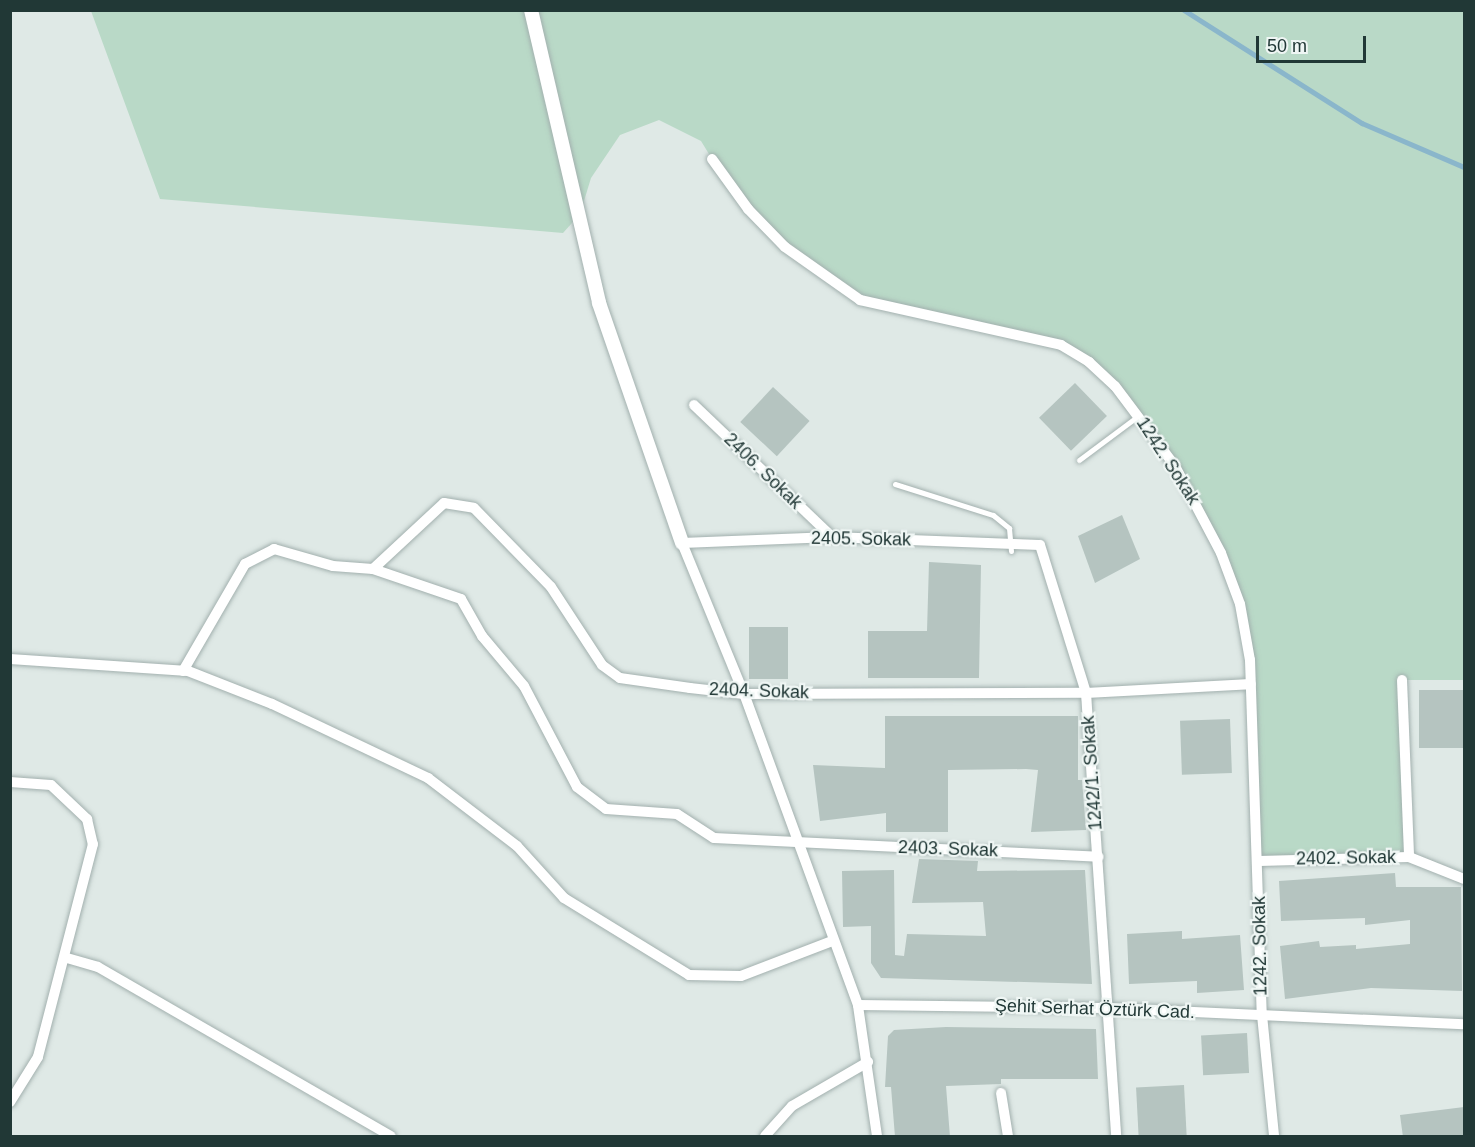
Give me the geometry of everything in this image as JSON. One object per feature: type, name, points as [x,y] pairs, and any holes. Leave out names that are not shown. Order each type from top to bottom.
[{"type":"street","points":[[531,10],[599,303],[681,543],[744,694],[796,843],[858,1005],[877,1137]]},
{"type":"street","name":"1242. Sokak","points":[[712,159],[748,209],[785,247],[860,300],[1061,345],[1089,362],[1139,415],[1175,466],[1221,553],[1240,604],[1251,684],[1259,861],[1262,1015],[1274,1137]]},
{"type":"street","name":"2406. Sokak","points":[[694,405],[832,537]]},
{"type":"street","name":"2404. Sokak","points":[[373,569],[444,503],[474,508],[551,587],[588,646],[620,678],[744,694],[1086,693],[1251,684]]},
{"type":"street","name":"2405. Sokak","points":[[681,543],[832,537],[1040,545]]},
{"type":"street","name":"1242/1. Sokak","points":[[1040,545],[1086,693],[1099,857],[1106,1008],[1116,1137]]},
{"type":"street","name":"2403. Sokak","points":[[183,671],[244,564],[274,549],[333,566],[373,569],[461,599],[482,636],[524,686],[577,787],[606,809],[677,814],[714,838],[1099,857]]},
{"type":"street","points":[[10,659],[183,671],[272,704],[428,778],[517,846],[564,898],[689,975],[741,976],[832,941]]},
{"type":"street","points":[[1402,680],[1409,856]]},
{"type":"street","points":[[10,782],[51,784],[87,819],[93,844],[67,958],[38,1057],[10,1102]]},
{"type":"street","name":"2402. Sokak","points":[[1259,861],[1409,856],[1464,879]]},
{"type":"street","points":[[67,958],[98,967],[391,1137]]},
{"type":"street","name":"Şehit Serhat Öztürk Cad.","points":[[858,1005],[1106,1008],[1464,1024]]},
{"type":"street","points":[[765,1137],[792,1106],[868,1062]]},
{"type":"street","points":[[1001,1093],[1008,1137]]},
{"type":"lane","points":[[1079,460],[1139,415]]},
{"type":"lane","points":[[895,484],[993,515],[1009,528],[1011,550]]},
{"type":"green space","points":[[91,11],[1464,11],[1464,680],[1403,680],[1409,857],[1259,861],[1251,684],[1240,604],[1204,517],[1115,386],[1061,345],[889,310],[815,272],[728,185],[701,141],[659,120],[620,135],[591,178],[580,214],[563,233],[160,199]]},
{"type":"building","points":[[1075,383],[1107,416],[1071,451],[1039,418]]},
{"type":"building","points":[[773,387],[810,421],[777,456],[740,422]]},
{"type":"building","points":[[1122,515],[1140,559],[1095,583],[1078,536]]},
{"type":"building","points":[[929,562],[981,565],[979,678],[868,678],[868,631],[927,631]]},
{"type":"building","points":[[749,627],[788,627],[788,679],[749,679]]},
{"type":"building","points":[[1419,690],[1464,690],[1464,748],[1419,748]]},
{"type":"building","points":[[885,716],[1078,716],[1078,780],[1082,780],[1086,830],[1031,832],[1038,770],[1026,769],[948,770],[948,832],[886,832],[886,813],[820,821],[813,765],[885,768]]},
{"type":"building","points":[[1230,719],[1232,773],[1182,775],[1180,721]]},
{"type":"building","points":[[919,859],[978,861],[977,871],[1085,870],[1092,984],[881,978],[871,963],[871,926],[843,927],[842,871],[894,870],[895,955],[904,956],[907,934],[986,936],[983,902],[912,903]]},
{"type":"building","points":[[1395,873],[1396,887],[1461,887],[1462,991],[1371,988],[1285,999],[1280,946],[1319,941],[1320,947],[1356,945],[1356,949],[1410,944],[1410,920],[1365,925],[1365,918],[1281,921],[1279,881]]},
{"type":"building","points":[[1182,931],[1182,939],[1240,935],[1244,990],[1197,993],[1197,981],[1129,984],[1127,934]]},
{"type":"building","points":[[946,1027],[1096,1029],[1098,1079],[1001,1079],[1001,1084],[946,1086],[950,1137],[895,1137],[891,1087],[885,1087],[888,1036],[894,1030]]},
{"type":"building","points":[[1247,1033],[1249,1073],[1203,1075],[1201,1035]]},
{"type":"building","points":[[1184,1085],[1187,1136],[1139,1136],[1136,1088]]},
{"type":"building","points":[[1464,1107],[1464,1137],[1403,1137],[1400,1115]]},
{"type":"waterway","points":[[1184,10],[1362,123],[1464,167]]}]
